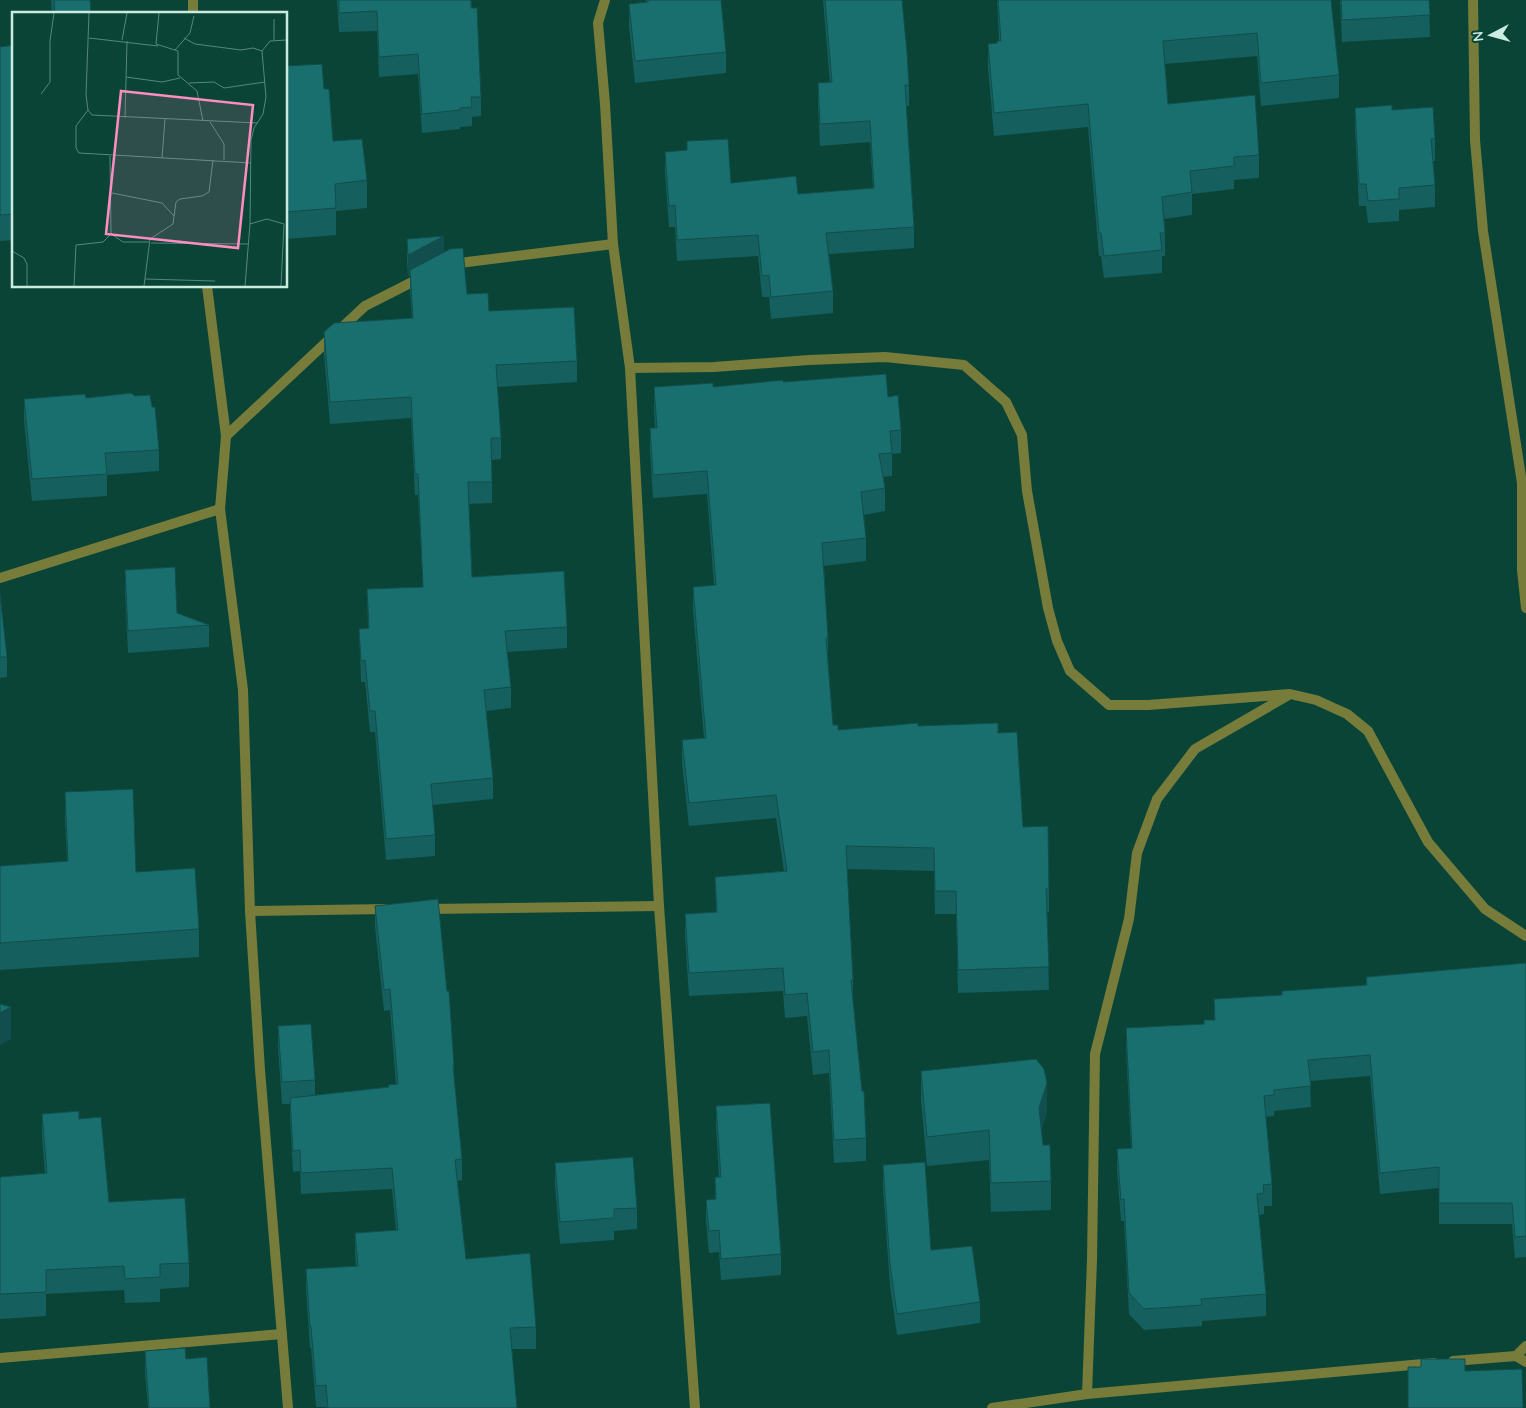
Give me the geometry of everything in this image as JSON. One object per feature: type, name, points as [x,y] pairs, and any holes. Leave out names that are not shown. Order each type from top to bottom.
[{"type":"street","points":[[605,0],[598,23],[605,104],[612,244],[630,368],[659,906],[695,1408]]},
{"type":"street","points":[[1472,0],[1475,140],[1483,232],[1522,483],[1522,570],[1526,608]]},
{"type":"street","points":[[226,436],[365,306],[448,264],[612,244]]},
{"type":"street","points":[[208,288],[226,436],[220,509],[243,690],[250,911],[260,1070],[288,1408]]},
{"type":"street","points":[[630,368],[714,367],[885,357],[964,365],[1006,402],[1022,435],[1026,491],[1048,608],[1057,641],[1070,671],[1109,706],[1148,705],[1290,694],[1316,700],[1347,714],[1368,731],[1428,842],[1485,909],[1526,936]]},
{"type":"street","points":[[0,578],[220,509]]},
{"type":"street","points":[[1087,1394],[1096,1054],[1129,919],[1137,853],[1157,799],[1194,749],[1290,694]]},
{"type":"street","points":[[250,911],[659,906]]},
{"type":"street","points":[[0,1358],[282,1334]]},
{"type":"street","points":[[1516,1356],[1526,1346]]},
{"type":"street","points":[[992,1408],[1087,1394],[1516,1356],[1526,1362]]},
{"type":"building","points":[[54,0],[90,0],[91,12],[55,12]]},
{"type":"building","points":[[339,0],[471,0],[471,8],[477,8],[481,97],[471,97],[472,107],[422,114],[418,54],[379,57],[377,11],[339,13]]},
{"type":"building","points":[[648,0],[721,0],[726,52],[635,61],[629,4],[648,2]]},
{"type":"building","points":[[825,0],[902,0],[909,85],[905,85],[914,227],[826,233],[833,291],[771,297],[769,275],[762,276],[758,235],[677,240],[675,205],[669,206],[665,152],[687,150],[687,141],[728,139],[731,183],[796,176],[798,194],[874,188],[870,121],[820,124],[818,83],[832,82]]},
{"type":"building","points":[[998,0],[1331,0],[1339,75],[1261,83],[1257,33],[1163,41],[1168,104],[1255,95],[1259,155],[1234,157],[1234,166],[1190,171],[1192,192],[1162,197],[1165,233],[1160,233],[1162,250],[1104,256],[1101,233],[1099,233],[1088,104],[994,113],[988,44],[1001,41]]},
{"type":"building","points":[[1341,0],[1429,0],[1430,15],[1342,20]]},
{"type":"building","points":[[12,45],[12,214],[0,215],[0,47]]},
{"type":"building","points":[[322,64],[324,89],[329,89],[333,141],[362,139],[367,180],[335,184],[336,208],[288,212],[288,66]]},
{"type":"building","points":[[1392,105],[1392,110],[1433,107],[1435,139],[1431,139],[1435,185],[1399,188],[1399,199],[1368,201],[1366,184],[1359,184],[1355,108]]},
{"type":"building","points":[[444,236],[408,255],[407,239]]},
{"type":"building","points":[[463,248],[467,294],[488,293],[489,311],[574,307],[577,361],[496,365],[501,438],[491,438],[492,482],[468,482],[472,577],[564,571],[567,627],[505,631],[511,687],[484,690],[493,778],[431,784],[435,835],[386,839],[375,711],[370,711],[365,660],[361,661],[359,629],[369,628],[367,589],[423,587],[418,474],[415,474],[411,397],[330,402],[324,332],[334,323],[413,318],[410,270],[450,249]]},
{"type":"building","points":[[886,374],[888,397],[898,395],[901,430],[890,431],[892,453],[879,454],[885,488],[861,492],[866,538],[822,543],[828,638],[826,638],[833,725],[838,725],[838,730],[918,723],[918,726],[998,723],[998,733],[1017,732],[1023,827],[1048,826],[1049,889],[1046,889],[1049,967],[958,970],[956,891],[935,891],[934,848],[846,846],[853,980],[851,980],[862,1091],[864,1091],[866,1138],[834,1140],[829,1050],[813,1052],[807,993],[785,995],[783,968],[689,973],[685,914],[717,912],[715,877],[787,871],[776,795],[689,803],[682,740],[706,738],[693,587],[716,585],[707,471],[653,475],[650,428],[657,428],[654,387],[713,383],[713,387],[783,380],[783,382]]},
{"type":"building","points":[[131,393],[135,396],[150,395],[152,407],[155,407],[159,450],[105,453],[107,474],[32,479],[24,399],[85,394],[86,398]]},
{"type":"building","points":[[175,567],[177,613],[209,625],[128,631],[125,570]]},
{"type":"building","points":[[0,594],[7,657],[0,657]]},
{"type":"building","points":[[133,789],[136,872],[195,868],[199,929],[0,943],[0,866],[68,861],[65,792]]},
{"type":"building","points":[[438,899],[447,991],[449,991],[453,1065],[462,1159],[455,1160],[466,1259],[530,1253],[536,1327],[510,1328],[517,1408],[328,1408],[326,1385],[316,1386],[306,1269],[358,1266],[355,1233],[398,1230],[392,1168],[301,1173],[300,1150],[293,1151],[290,1098],[389,1087],[388,1085],[398,1084],[390,989],[384,990],[375,906]]},
{"type":"building","points":[[1526,963],[1526,1236],[1515,1237],[1512,1203],[1439,1203],[1439,1167],[1380,1173],[1370,1055],[1308,1060],[1311,1086],[1274,1090],[1274,1095],[1264,1096],[1272,1184],[1263,1185],[1264,1193],[1257,1194],[1266,1294],[1201,1299],[1202,1305],[1144,1309],[1129,1293],[1124,1199],[1121,1200],[1117,1149],[1132,1148],[1126,1028],[1204,1024],[1204,1020],[1215,1020],[1214,999],[1282,995],[1282,991],[1367,985],[1366,977]]},
{"type":"building","points":[[0,1004],[11,1007],[0,1013]]},
{"type":"building","points":[[311,1024],[315,1080],[282,1082],[278,1026]]},
{"type":"building","points":[[1036,1059],[1044,1069],[1047,1083],[1039,1108],[1043,1145],[1050,1145],[1051,1181],[991,1183],[989,1130],[927,1137],[921,1071]]},
{"type":"building","points":[[770,1103],[781,1254],[721,1259],[719,1230],[709,1231],[706,1200],[716,1199],[715,1177],[721,1177],[716,1106]]},
{"type":"building","points":[[79,1111],[79,1119],[101,1117],[109,1202],[185,1198],[189,1263],[160,1264],[160,1277],[125,1279],[124,1266],[46,1270],[46,1292],[0,1294],[0,1177],[47,1173],[42,1114]]},
{"type":"building","points":[[633,1157],[637,1208],[614,1209],[614,1218],[560,1222],[555,1163]]},
{"type":"building","points":[[925,1162],[931,1250],[972,1246],[980,1302],[897,1314],[890,1264],[883,1165]]},
{"type":"building","points":[[185,1348],[186,1359],[207,1357],[210,1408],[149,1408],[145,1351]]},
{"type":"building","points":[[1421,1359],[1465,1359],[1465,1371],[1522,1369],[1523,1408],[1408,1408],[1408,1367],[1421,1367]]}]
